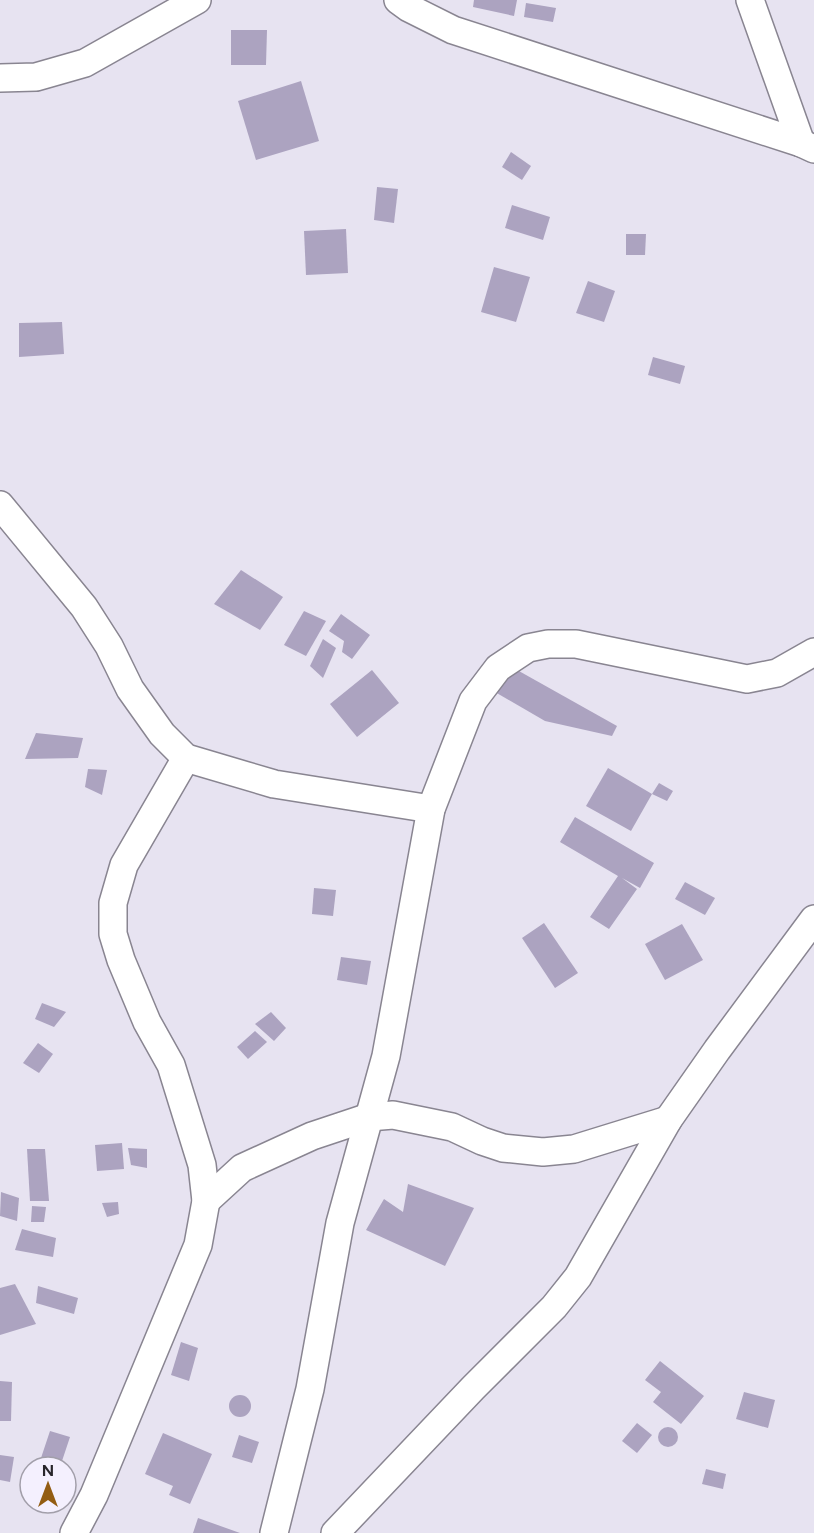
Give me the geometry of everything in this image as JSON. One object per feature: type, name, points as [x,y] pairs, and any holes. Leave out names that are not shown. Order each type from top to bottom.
[{"type":"street","points":[[0,78],[36,78],[85,63],[197,0]]},
{"type":"street","points":[[398,0],[453,30],[807,146]]},
{"type":"street","points":[[750,0],[807,146]]},
{"type":"street","points":[[1,507],[84,608],[109,646],[130,688],[162,734],[186,758],[274,784],[431,809]]},
{"type":"street","points":[[274,1533],[310,1389],[340,1223],[386,1056],[431,809],[472,701],[498,668],[528,648],[548,644],[576,644],[747,678],[777,673],[814,652]]},
{"type":"street","points":[[74,1533],[93,1495],[198,1245],[206,1201],[202,1165],[171,1065],[147,1022],[113,934],[112,903],[124,865],[186,758]]},
{"type":"street","points":[[335,1533],[472,1388],[554,1307],[578,1277],[668,1120],[814,919]]},
{"type":"street","points":[[206,1201],[242,1168],[312,1136],[369,1117],[393,1115],[452,1127],[502,1148],[543,1152],[574,1149],[668,1120]]},
{"type":"building","points":[[474,0],[517,0],[514,16],[473,7]]},
{"type":"building","points":[[526,3],[556,8],[553,22],[524,17]]},
{"type":"building","points":[[231,30],[267,30],[266,65],[231,65]]},
{"type":"building","points":[[301,81],[319,141],[256,160],[238,101]]},
{"type":"building","points":[[511,152],[531,166],[522,180],[502,167]]},
{"type":"building","points":[[377,187],[398,189],[394,223],[374,220]]},
{"type":"building","points":[[512,205],[550,217],[543,240],[505,228]]},
{"type":"building","points":[[346,229],[348,273],[306,275],[304,231]]},
{"type":"building","points":[[626,234],[646,234],[645,255],[626,255]]},
{"type":"building","points":[[494,267],[530,277],[516,322],[481,312]]},
{"type":"building","points":[[588,281],[615,291],[604,322],[576,313]]},
{"type":"building","points":[[62,322],[64,354],[19,357],[19,323]]},
{"type":"building","points":[[653,357],[685,366],[680,384],[648,375]]},
{"type":"building","points":[[241,570],[283,597],[260,630],[214,604]]},
{"type":"building","points":[[304,611],[326,621],[306,656],[284,645]]},
{"type":"building","points":[[341,614],[370,635],[352,659],[342,652],[344,641],[329,631]]},
{"type":"building","points":[[323,639],[336,648],[323,678],[310,666]]},
{"type":"building","points":[[510,666],[617,726],[612,736],[545,721],[495,692]]},
{"type":"building","points":[[372,670],[399,703],[357,737],[330,704]]},
{"type":"building","points":[[36,733],[83,738],[78,758],[25,759]]},
{"type":"building","points":[[608,768],[652,794],[631,831],[586,806]]},
{"type":"building","points":[[88,769],[107,770],[102,795],[85,787]]},
{"type":"building","points":[[659,783],[673,791],[667,801],[652,794]]},
{"type":"building","points":[[575,817],[654,863],[640,888],[622,878],[637,889],[609,929],[590,917],[618,876],[560,842]]},
{"type":"building","points":[[685,882],[715,898],[705,915],[675,899]]},
{"type":"building","points":[[314,888],[336,890],[333,916],[312,914]]},
{"type":"building","points":[[544,923],[578,973],[555,988],[522,938]]},
{"type":"building","points":[[682,924],[703,960],[665,980],[645,944]]},
{"type":"building","points":[[341,957],[371,961],[367,985],[337,980]]},
{"type":"building","points":[[42,1003],[66,1012],[54,1027],[35,1019]]},
{"type":"building","points":[[271,1012],[286,1028],[274,1041],[255,1024]]},
{"type":"building","points":[[255,1031],[267,1042],[248,1059],[237,1047]]},
{"type":"building","points":[[38,1043],[53,1054],[39,1073],[23,1063]]},
{"type":"building","points":[[122,1143],[124,1169],[97,1171],[95,1145]]},
{"type":"building","points":[[128,1148],[147,1149],[147,1168],[131,1165]]},
{"type":"building","points":[[27,1149],[45,1149],[49,1201],[30,1201]]},
{"type":"building","points":[[408,1184],[474,1208],[445,1266],[366,1230],[384,1199],[403,1212]]},
{"type":"building","points":[[1,1192],[19,1198],[17,1221],[0,1216]]},
{"type":"building","points":[[118,1202],[119,1214],[107,1217],[102,1203]]},
{"type":"building","points":[[32,1206],[46,1207],[44,1222],[31,1222]]},
{"type":"building","points":[[22,1229],[56,1238],[53,1257],[15,1250]]},
{"type":"building","points":[[15,1284],[36,1324],[0,1335],[0,1288]]},
{"type":"building","points":[[38,1286],[78,1298],[74,1314],[36,1303]]},
{"type":"building","points":[[181,1342],[198,1348],[189,1381],[171,1375]]},
{"type":"building","points":[[660,1361],[704,1396],[681,1424],[653,1402],[661,1392],[645,1380]]},
{"type":"building","points":[[0,1381],[12,1382],[11,1421],[0,1421]]},
{"type":"building","points":[[744,1392],[775,1400],[768,1428],[736,1419]]},
{"type":"building","points":[[240,1395],[248,1398],[251,1406],[248,1414],[240,1417],[232,1414],[229,1406],[232,1398]]},
{"type":"building","points":[[637,1423],[652,1435],[637,1453],[622,1441]]},
{"type":"building","points":[[668,1427],[675,1430],[678,1437],[675,1444],[668,1447],[661,1444],[658,1437],[661,1430]]},
{"type":"building","points":[[50,1431],[70,1437],[64,1455],[42,1455]]},
{"type":"building","points":[[163,1433],[212,1454],[190,1504],[169,1495],[173,1486],[145,1474]]},
{"type":"building","points":[[239,1435],[259,1442],[252,1463],[232,1457]]},
{"type":"building","points":[[0,1455],[14,1457],[10,1482],[0,1480]]},
{"type":"building","points":[[706,1469],[726,1474],[723,1489],[702,1484]]},
{"type":"building","points":[[198,1518],[240,1533],[193,1533]]}]
